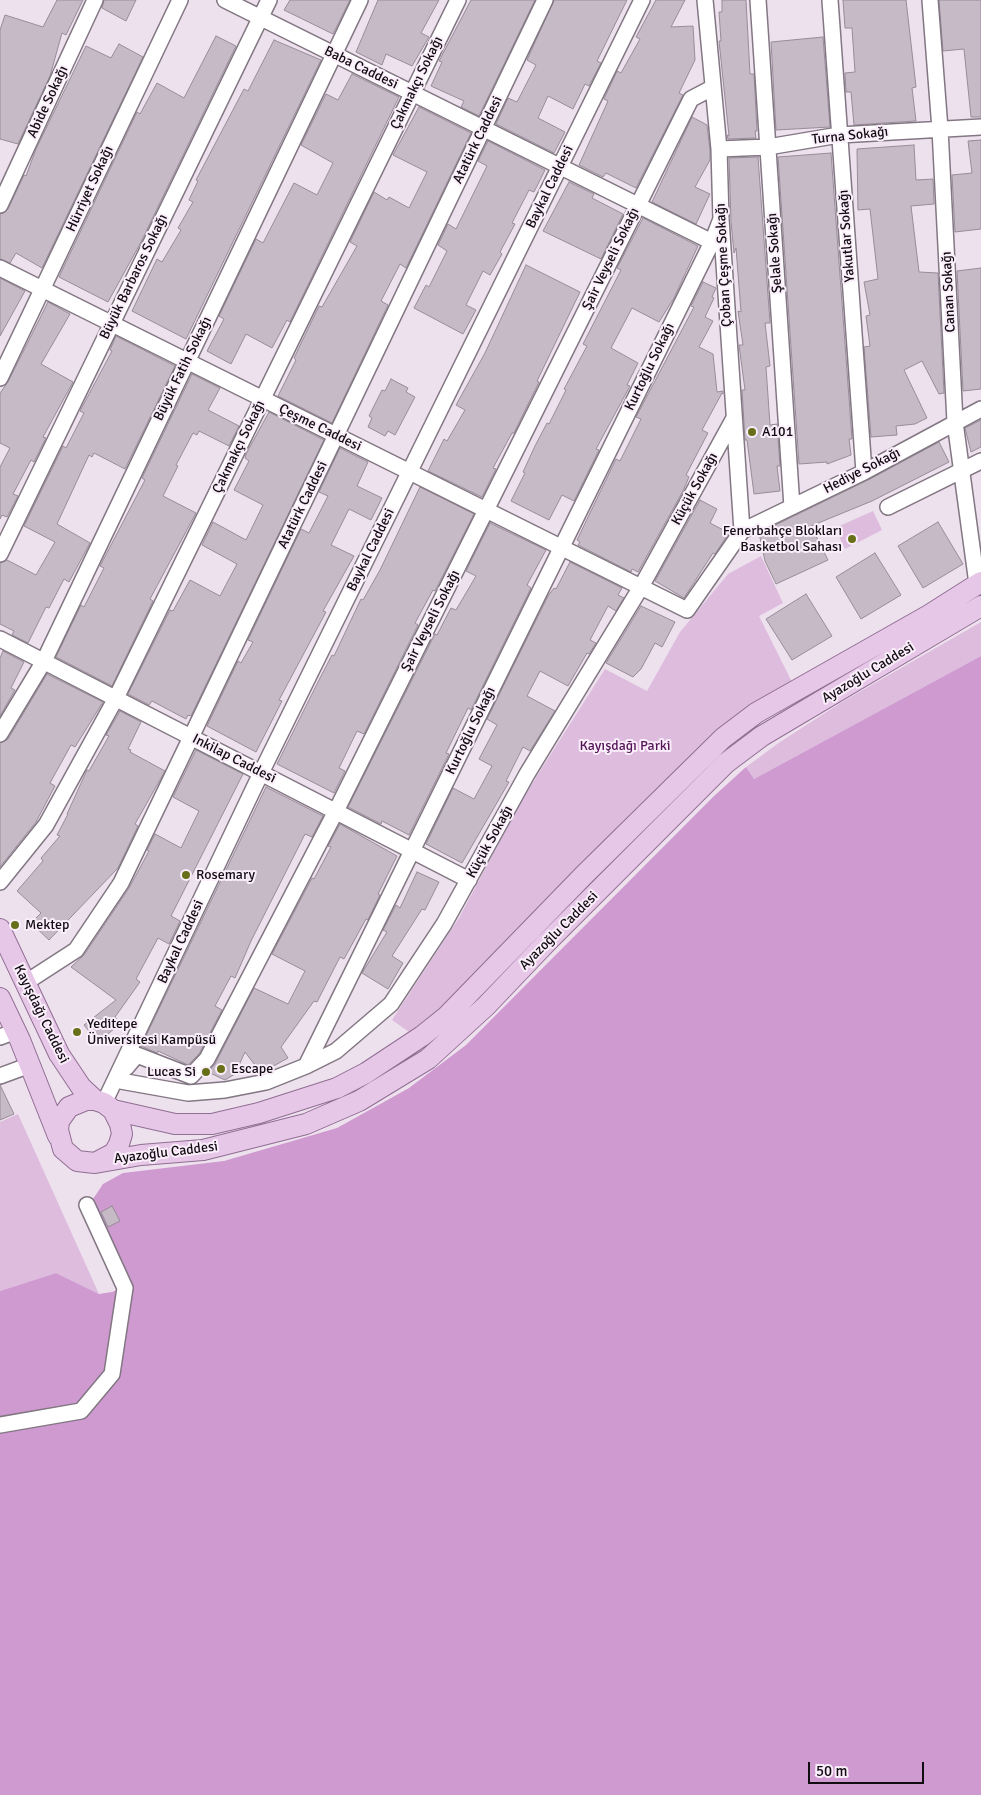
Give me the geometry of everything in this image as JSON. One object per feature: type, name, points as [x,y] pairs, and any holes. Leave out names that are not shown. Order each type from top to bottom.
[{"type":"main road","name":"Ayazoğlu Caddesi","points":[[104,1104],[175,1124],[212,1124],[259,1114],[305,1099],[337,1088],[366,1073],[422,1036],[447,1016],[584,875],[723,738],[756,712],[929,615],[979,583]]},
{"type":"main road","name":"Ayazoğlu Caddesi","points":[[95,1163],[141,1155],[202,1150],[306,1124],[359,1101],[428,1059],[486,1006],[547,942],[726,763],[762,736],[981,606]]},
{"type":"main road","name":"Kayışdağı Caddesi","points":[[0,929],[59,1054],[81,1087],[104,1104]]},
{"type":"main road","points":[[0,998],[8,1034],[30,1065],[63,1149],[77,1161],[95,1163],[108,1158],[119,1144],[120,1124],[104,1104],[77,1103],[63,1114],[58,1130],[60,1141]]},
{"type":"street","name":"Abide Sokağı","points":[[0,205],[95,0]]},
{"type":"street","name":"Hürriyet Sokağı","points":[[0,378],[180,0]]},
{"type":"street","name":"Baba Caddesi","points":[[225,0],[712,242]]},
{"type":"street","name":"Büyük Barbaros Sokağı","points":[[0,554],[268,0]]},
{"type":"street","name":"Büyük Fatih Sokağı","points":[[0,734],[44,661],[360,0]]},
{"type":"street","name":"Çakmakçı Sokağı","points":[[0,882],[46,825],[116,698],[458,0]]},
{"type":"street","name":"Atatürk Caddesi","points":[[25,983],[76,950],[122,883],[545,0]]},
{"type":"street","name":"Baykal Caddesi","points":[[104,1104],[261,773],[642,0]]},
{"type":"street","name":"Çoban Çeşme Sokağı","points":[[705,0],[719,149],[721,219],[734,418],[738,537]]},
{"type":"street","name":"Şelale Sokağı","points":[[758,0],[792,507]]},
{"type":"street","name":"Yakutlar Sokağı","points":[[830,0],[864,472]]},
{"type":"street","name":"Canan Sokağı","points":[[930,0],[940,129],[955,422],[979,583]]},
{"type":"street","name":"Şair Veyseli Sokağı","points":[[115,1080],[137,1055],[191,1076],[208,1059],[336,811],[691,99],[712,88]]},
{"type":"street","name":"Turna Sokağı","points":[[719,149],[768,146],[839,135],[981,127]]},
{"type":"street","name":"Kurtoğlu Sokağı","points":[[306,1066],[712,242],[721,219]]},
{"type":"street","name":"Çeşme Caddesi","points":[[0,268],[641,587]]},
{"type":"street","name":"Hediye Sokağı","points":[[738,537],[981,409]]},
{"type":"street","name":"Küçük Sokağı","points":[[306,1066],[336,1050],[391,1004],[444,924],[527,774],[641,587],[734,418]]},
{"type":"street","points":[[888,507],[981,461]]},
{"type":"street","points":[[641,587],[687,610],[738,537]]},
{"type":"street","name":"Inkilap Caddesi","points":[[0,639],[469,880]]},
{"type":"street","points":[[0,1076],[30,1065]]},
{"type":"street","points":[[115,1080],[188,1093],[225,1090],[266,1082],[306,1066]]},
{"type":"street","points":[[0,1425],[81,1411],[112,1374],[125,1288],[87,1205]]},
{"type":"green space","name":"Fenerbahçe Blokları Basketbol Sahası","points":[[873,511],[882,530],[845,549],[835,528]]},
{"type":"green space","name":"Kayışdağı Parki","points":[[761,556],[783,603],[759,616],[792,682],[456,997],[409,1032],[392,1020],[459,918],[521,801],[605,669],[647,691],[680,632],[728,574]]},
{"type":"green space","points":[[981,622],[981,656],[754,779],[746,767],[780,742],[842,702]]},
{"type":"green space","points":[[18,1114],[99,1294],[56,1273],[0,1291],[0,1122]]},
{"type":"shaded area","points":[[981,656],[981,1795],[0,1795],[0,1291],[56,1273],[99,1294],[112,1292],[128,1286],[89,1205],[103,1184],[123,1173],[224,1161],[337,1128],[409,1088],[466,1045],[713,797],[746,767],[754,779]]},
{"type":"building","points":[[57,0],[83,0],[66,35],[62,33],[50,76],[18,144],[0,139],[0,30],[5,15],[43,27]]},
{"type":"building","points":[[104,0],[136,0],[126,21],[102,8]]},
{"type":"building","points":[[290,0],[350,0],[333,34],[284,10]]},
{"type":"building","points":[[378,0],[439,0],[421,33],[429,37],[412,66],[386,54],[382,65],[356,52]]},
{"type":"building","points":[[471,0],[535,0],[479,116],[461,107],[464,101],[431,86],[442,62],[439,61]]},
{"type":"building","points":[[554,0],[627,0],[597,61],[601,63],[589,86],[585,84],[573,109],[548,96],[538,118],[565,132],[554,153],[496,124],[508,98],[517,102],[536,65],[527,60]]},
{"type":"building","points":[[656,0],[685,0],[671,27],[693,26],[695,60],[679,93],[683,95],[636,188],[606,173],[603,177],[579,165],[608,101],[604,99],[617,71],[621,73],[640,39],[636,37]]},
{"type":"building","points":[[722,0],[746,0],[750,74],[754,74],[756,138],[728,139],[727,135],[729,136],[719,41],[721,41],[719,12],[722,12]]},
{"type":"building","points":[[843,0],[906,0],[916,87],[912,88],[916,121],[854,125],[851,92],[846,92],[845,73],[855,72],[852,28],[845,28]]},
{"type":"building","points":[[939,0],[981,0],[981,117],[971,117],[964,49],[943,51]]},
{"type":"building","points":[[216,36],[236,46],[140,244],[108,302],[59,277],[137,112],[140,114],[157,83],[184,98]]},
{"type":"building","points":[[823,37],[830,127],[776,130],[771,42]]},
{"type":"building","points":[[274,40],[321,60],[186,339],[132,311],[157,259],[162,262],[181,230],[178,228],[193,202],[189,200],[198,181],[196,180],[244,89],[248,91]]},
{"type":"building","points":[[119,44],[143,57],[42,268],[16,253],[10,263],[0,259],[0,214],[8,209],[24,175],[26,176],[36,149],[86,46],[111,58]]},
{"type":"building","points":[[352,74],[399,97],[290,322],[287,320],[272,348],[246,334],[231,364],[207,351],[224,319],[219,316],[256,239],[263,243],[294,183],[317,195],[333,163],[301,145],[326,94],[338,100]]},
{"type":"building","points":[[419,107],[471,133],[406,268],[400,264],[381,301],[388,305],[332,423],[278,396],[319,306],[322,307],[357,246],[350,242],[374,192],[387,200],[389,197],[409,208],[427,172],[393,155]]},
{"type":"building","points":[[692,117],[707,125],[710,150],[710,160],[695,187],[710,194],[696,224],[652,202]]},
{"type":"building","points":[[981,140],[981,229],[955,232],[952,175],[972,173],[968,141]]},
{"type":"building","points":[[488,141],[545,170],[534,192],[529,190],[512,223],[515,224],[500,252],[502,254],[490,275],[483,271],[466,305],[476,310],[463,334],[414,308],[426,285],[429,287],[447,251],[438,245],[448,224],[456,229],[487,166],[478,161]]},
{"type":"building","points":[[914,145],[916,180],[933,179],[934,204],[911,206],[919,272],[938,273],[944,393],[939,394],[922,361],[904,370],[927,418],[915,424],[896,426],[897,435],[871,437],[864,347],[870,346],[866,316],[870,315],[864,282],[878,279],[870,209],[858,210],[857,149]]},
{"type":"building","points":[[831,153],[852,439],[849,439],[851,455],[827,464],[827,462],[799,464],[778,157]]},
{"type":"building","points":[[758,157],[770,323],[765,323],[770,366],[766,367],[770,425],[777,424],[780,466],[777,466],[780,491],[754,494],[747,440],[745,440],[742,390],[745,390],[739,345],[743,345],[738,311],[741,312],[736,248],[734,253],[731,222],[729,158]]},
{"type":"building","points":[[569,182],[594,194],[592,198],[623,214],[601,259],[543,231]]},
{"type":"building","points":[[643,218],[698,246],[674,298],[659,322],[632,308],[611,348],[638,363],[627,385],[630,386],[596,449],[599,450],[574,501],[562,495],[549,520],[511,501],[525,473],[523,472],[535,446],[547,423],[549,424],[566,390],[564,389],[587,346],[583,344],[621,270],[617,268]]},
{"type":"building","points":[[526,265],[580,292],[514,433],[512,433],[493,468],[496,469],[482,497],[428,471],[444,439],[447,441],[465,410],[456,405],[485,353]]},
{"type":"building","points":[[981,268],[981,389],[963,391],[957,271]]},
{"type":"building","points":[[0,278],[25,291],[0,336]]},
{"type":"building","points":[[703,282],[716,288],[712,297],[714,298],[705,317],[713,321],[699,347],[713,354],[717,392],[723,391],[723,394],[702,430],[708,433],[686,475],[689,477],[683,491],[638,572],[632,569],[631,572],[578,545],[580,542],[577,540],[616,459],[620,461],[641,419],[636,417],[694,307],[691,306]]},
{"type":"building","points":[[48,302],[70,314],[41,364],[73,382],[43,437],[46,438],[34,462],[31,460],[13,494],[18,496],[7,517],[2,515],[0,519],[0,467],[10,448],[0,443],[0,393],[8,382]]},
{"type":"building","points":[[116,336],[175,366],[125,469],[94,453],[92,457],[89,455],[57,524],[90,543],[69,582],[64,579],[49,608],[46,607],[28,643],[12,635],[14,631],[0,624],[0,563],[7,560],[36,575],[55,542],[24,526],[63,446],[66,448],[84,413],[80,411],[112,351],[110,350]]},
{"type":"building","points":[[192,374],[220,388],[208,410],[239,426],[229,446],[199,431],[197,435],[193,433],[176,465],[178,466],[163,496],[196,513],[150,599],[153,601],[112,686],[56,657],[81,605],[84,607],[104,568],[100,566],[145,480],[142,478]]},
{"type":"building","points":[[391,379],[408,388],[406,392],[415,397],[395,435],[388,431],[385,436],[368,427],[372,418],[369,416],[382,390],[385,391]]},
{"type":"building","points":[[269,412],[324,440],[191,716],[188,715],[186,719],[152,701],[149,705],[128,694],[170,610],[173,611],[190,580],[220,596],[237,564],[202,545],[213,522],[246,540],[263,505],[234,490],[249,461],[245,458],[246,454]]},
{"type":"building","points":[[981,420],[981,447],[971,452],[965,428]]},
{"type":"building","points":[[939,442],[949,462],[872,501],[811,526],[828,560],[776,584],[765,561],[759,533],[868,480]]},
{"type":"building","points":[[340,448],[368,462],[357,486],[382,498],[371,520],[349,509],[331,545],[354,556],[323,611],[326,612],[279,700],[282,701],[256,752],[207,726],[238,661],[241,663],[253,642],[248,640],[301,529],[309,533],[328,496],[319,492]]},
{"type":"building","points":[[420,487],[474,514],[435,591],[433,590],[415,623],[418,625],[364,734],[357,731],[339,768],[345,771],[334,793],[277,764],[332,655],[334,656],[361,599],[363,600],[380,570]]},
{"type":"building","points":[[700,500],[717,509],[710,523],[729,533],[715,554],[713,553],[684,598],[655,581]]},
{"type":"building","points":[[938,522],[963,564],[923,588],[898,546]]},
{"type":"building","points":[[490,523],[546,550],[527,585],[531,588],[471,710],[468,708],[446,753],[449,754],[409,835],[382,821],[381,824],[348,807],[435,634],[437,635],[451,608],[456,610],[476,576],[466,571]]},
{"type":"building","points":[[875,553],[901,595],[861,619],[836,577]]},
{"type":"building","points":[[570,562],[622,588],[618,595],[624,598],[616,611],[608,606],[590,640],[596,643],[589,654],[587,653],[568,686],[540,671],[527,696],[555,711],[530,751],[523,747],[506,781],[509,782],[462,863],[426,844],[453,788],[474,799],[492,766],[479,759],[497,725],[487,719],[548,596],[554,588],[556,589]]},
{"type":"building","points":[[806,594],[832,636],[792,660],[766,619]]},
{"type":"building","points":[[641,606],[675,622],[662,647],[655,643],[641,669],[633,677],[606,663]]},
{"type":"building","points":[[3,651],[24,662],[11,688],[15,690],[0,716],[0,658]]},
{"type":"building","points":[[47,674],[103,702],[75,747],[71,745],[50,783],[55,786],[36,822],[0,867],[0,743],[8,739]]},
{"type":"building","points":[[120,711],[141,722],[128,749],[131,750],[130,752],[165,771],[135,824],[138,826],[118,868],[49,940],[31,923],[41,913],[17,891],[43,861],[41,858],[60,836],[57,835],[87,770],[89,771],[109,736],[106,735]]},
{"type":"building","points":[[196,750],[243,774],[171,916],[180,921],[169,944],[158,938],[136,979],[140,982],[115,1017],[120,1024],[98,1042],[84,1025],[116,1000],[71,967],[84,955],[129,888],[149,851],[147,850],[155,834],[181,848],[199,811],[173,797]]},
{"type":"building","points":[[266,787],[323,816],[312,837],[305,834],[251,941],[235,978],[231,976],[215,1006],[222,1010],[199,1054],[188,1065],[158,1051],[157,1053],[141,1046]]},
{"type":"building","points":[[340,824],[397,856],[378,894],[380,895],[368,920],[366,919],[344,959],[340,957],[317,1002],[314,1001],[281,1047],[288,1058],[261,1073],[245,1052],[235,1074],[225,1080],[208,1072],[215,1064],[254,988],[288,1004],[305,971],[272,954],[312,878],[314,879],[331,847],[328,846]]},
{"type":"building","points":[[417,872],[439,882],[425,910],[422,909],[392,956],[403,963],[388,989],[362,973],[387,932],[383,930],[396,905],[400,908]]},
{"type":"building","points":[[0,1085],[14,1114],[0,1120]]},
{"type":"building","points":[[112,1206],[120,1221],[108,1227],[101,1212]]},
{"type":"place","name":"A101","points":[[752,432]]},
{"type":"place","name":"Fenerbahçe Blokları Basketbol Sahası","points":[[852,539]]},
{"type":"place","name":"Rosemary","points":[[186,875]]},
{"type":"place","name":"Mektep","points":[[15,925]]},
{"type":"place","name":"Yeditepe Üniversitesi Kampüsü","points":[[77,1032]]},
{"type":"place","name":"Escape","points":[[221,1069]]},
{"type":"place","name":"Lucas Si","points":[[206,1072]]}]
